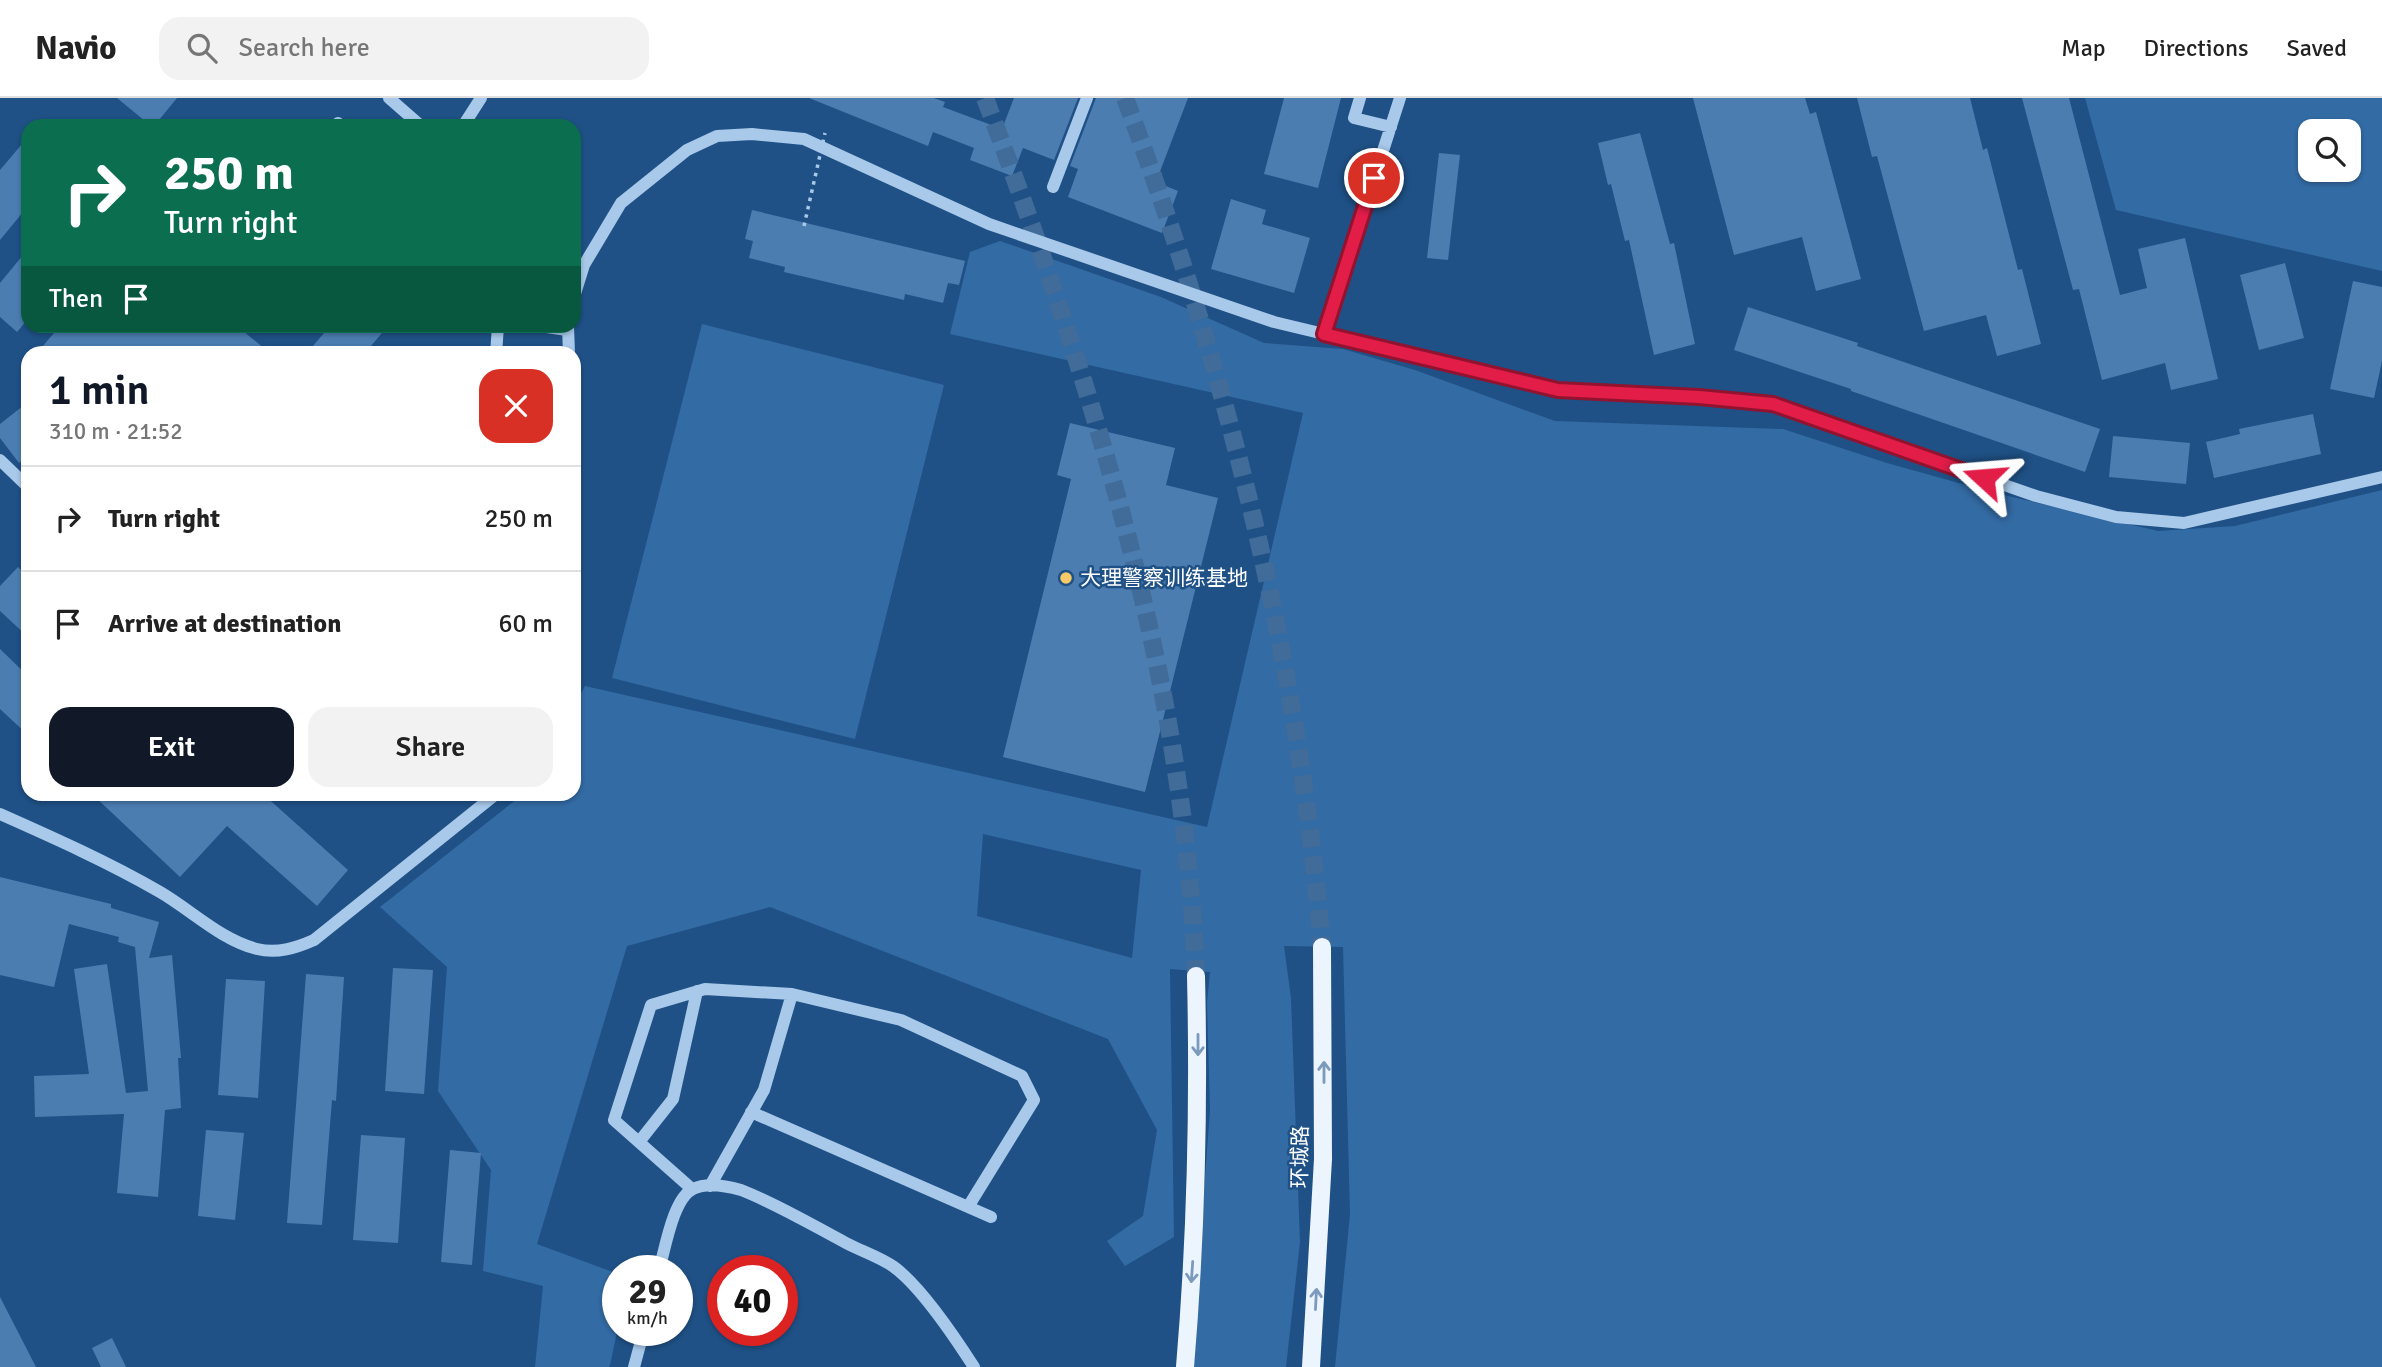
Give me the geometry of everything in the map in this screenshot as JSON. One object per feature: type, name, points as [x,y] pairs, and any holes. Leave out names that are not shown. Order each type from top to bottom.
[{"type":"main road","name":"环城路","points":[[1311,1367],[1323,1159],[1322,947]]},
{"type":"main road","points":[[1185,1367],[1197,1156],[1196,976]]},
{"type":"street","points":[[390,98],[413,119]]},
{"type":"street","points":[[468,119],[481,98]]},
{"type":"street","points":[[1053,187],[1087,98]]},
{"type":"street","points":[[1360,98],[1354,118],[1391,127]]},
{"type":"street","points":[[1324,334],[1400,98]]},
{"type":"street","points":[[581,258],[621,203],[687,150],[717,136],[752,134],[804,139],[989,224],[1274,322],[1558,390],[1699,397],[1773,404],[2036,496],[2116,517],[2184,523],[2382,477]]},
{"type":"street","points":[[0,460],[21,480]]},
{"type":"street","points":[[0,814],[106,862],[162,893],[230,938],[272,951],[314,940],[487,801]]},
{"type":"street","points":[[692,1189],[614,1119],[651,1005],[705,989],[792,994],[901,1020],[1022,1076],[1034,1100],[968,1207]]},
{"type":"street","points":[[639,1142],[673,1099],[697,991]]},
{"type":"street","points":[[710,1186],[764,1090],[792,994]]},
{"type":"street","points":[[751,1112],[991,1217]]},
{"type":"street","points":[[663,1255],[677,1209],[685,1195],[692,1189],[710,1186],[739,1190],[772,1204],[894,1267],[927,1302],[974,1367]]},
{"type":"street","points":[[634,1367],[640,1346]]},
{"type":"path","points":[[804,226],[825,132]]},
{"type":"shaded area","points":[[2085,98],[2382,98],[2382,271],[2116,210]]},
{"type":"shaded area","points":[[1000,241],[1161,297],[1264,343],[1343,349],[1415,370],[1555,421],[1783,429],[1887,463],[1995,493],[2158,531],[2235,526],[2382,490],[2382,1367],[1335,1367],[1350,1214],[1343,947],[1284,946],[1291,998],[1300,1242],[1286,1367],[1191,1367],[1210,1110],[1207,1002],[1210,972],[1170,969],[1174,1237],[1125,1266],[1107,1241],[1143,1216],[1157,1130],[1108,1039],[770,907],[627,946],[537,1244],[602,1268],[602,1346],[614,1346],[610,1365],[535,1367],[543,1286],[483,1271],[491,1170],[438,1091],[447,967],[380,907],[514,801],[581,801],[581,693],[585,686],[1207,827],[1303,413],[950,334],[970,252]],"holes":[[[983,834],[1141,870],[1132,958],[977,916]]]},
{"type":"shaded area","points":[[702,324],[944,385],[855,739],[612,678]]},
{"type":"building","points":[[117,98],[177,98],[160,119],[142,119]]},
{"type":"building","points":[[809,98],[934,98],[945,102],[943,107],[1002,129],[1014,98],[1078,98],[1054,160],[1023,148],[1012,176],[970,160],[974,148],[933,132],[928,146]]},
{"type":"building","points":[[1096,98],[1188,98],[1156,182],[1178,191],[1162,233],[1068,197],[1078,169],[1070,166]]},
{"type":"building","points":[[1284,98],[1341,98],[1318,188],[1264,174]]},
{"type":"building","points":[[1693,98],[1805,98],[1810,114],[1816,112],[1861,279],[1816,291],[1802,237],[1734,255]]},
{"type":"building","points":[[1857,98],[1970,98],[1983,150],[1987,148],[2018,270],[2022,269],[2041,344],[1997,356],[1986,315],[1924,331],[1877,156],[1872,157]]},
{"type":"building","points":[[2022,98],[2069,98],[2120,295],[2147,288],[2138,249],[2185,238],[2218,379],[2171,390],[2165,363],[2102,380],[2079,289],[2073,290]]},
{"type":"building","points":[[1640,133],[1670,244],[1674,243],[1695,344],[1654,355],[1629,240],[1625,241],[1598,143]]},
{"type":"building","points":[[21,145],[21,214],[0,240],[0,170]]},
{"type":"building","points":[[1439,153],[1460,155],[1448,260],[1427,258]]},
{"type":"building","points":[[1231,199],[1266,210],[1262,224],[1310,238],[1294,293],[1211,269]]},
{"type":"building","points":[[752,210],[965,261],[959,285],[948,283],[943,303],[905,294],[904,300],[784,272],[785,267],[749,258],[753,241],[745,239]]},
{"type":"building","points":[[21,258],[21,327],[17,332],[0,317],[0,283]]},
{"type":"building","points":[[2285,263],[2304,338],[2259,350],[2240,275]]},
{"type":"building","points":[[2353,281],[2382,287],[2382,361],[2374,398],[2330,389]]},
{"type":"building","points":[[1748,307],[2100,429],[2085,472],[1734,350]]},
{"type":"building","points":[[54,333],[246,333],[261,346],[43,346]]},
{"type":"building","points":[[324,333],[382,333],[371,346],[313,346]]},
{"type":"building","points":[[21,408],[19,463],[0,438],[0,424]]},
{"type":"building","points":[[2313,414],[2321,454],[2214,478],[2206,442],[2240,434],[2239,429]]},
{"type":"building","points":[[1070,423],[1175,448],[1166,485],[1218,498],[1145,792],[1003,757],[1071,479],[1057,475]]},
{"type":"building","points":[[2113,436],[2190,443],[2186,484],[2109,477]]},
{"type":"building","points":[[18,567],[21,570],[21,630],[0,611],[0,586]]},
{"type":"building","points":[[0,649],[21,669],[21,728],[0,709]]},
{"type":"building","points":[[99,801],[271,801],[348,870],[317,906],[227,826],[180,877]]},
{"type":"building","points":[[0,877],[111,904],[111,908],[159,922],[149,958],[172,955],[181,1058],[178,1058],[181,1108],[165,1110],[158,1197],[117,1193],[124,1114],[35,1117],[34,1076],[89,1074],[74,969],[107,964],[126,1093],[148,1091],[135,947],[118,942],[119,937],[69,924],[54,987],[0,975]]},
{"type":"building","points":[[393,968],[433,970],[424,1094],[385,1091]]},
{"type":"building","points":[[306,974],[344,977],[336,1101],[332,1100],[322,1225],[287,1223]]},
{"type":"building","points":[[226,979],[265,981],[258,1098],[218,1095]]},
{"type":"building","points":[[206,1130],[244,1133],[235,1220],[198,1216]]},
{"type":"building","points":[[361,1135],[405,1138],[398,1243],[353,1240]]},
{"type":"building","points":[[450,1150],[481,1153],[472,1265],[441,1262]]},
{"type":"building","points":[[0,1297],[36,1367],[0,1367]]},
{"type":"building","points":[[112,1338],[126,1367],[101,1367],[92,1348]]},
{"type":"tunnel","points":[[985,98],[1061,311],[1126,529],[1152,640],[1173,751],[1188,863],[1196,976]]},
{"type":"tunnel","points":[[1125,98],[1195,305],[1253,516],[1276,622],[1295,730],[1311,838],[1322,947]]},
{"type":"place","name":"大理警察训练基地","points":[[1066,578]]},
{"type":"route","points":[[1374,178],[1324,334],[1558,390],[1699,397],[1773,404],[1984,478]]}]
